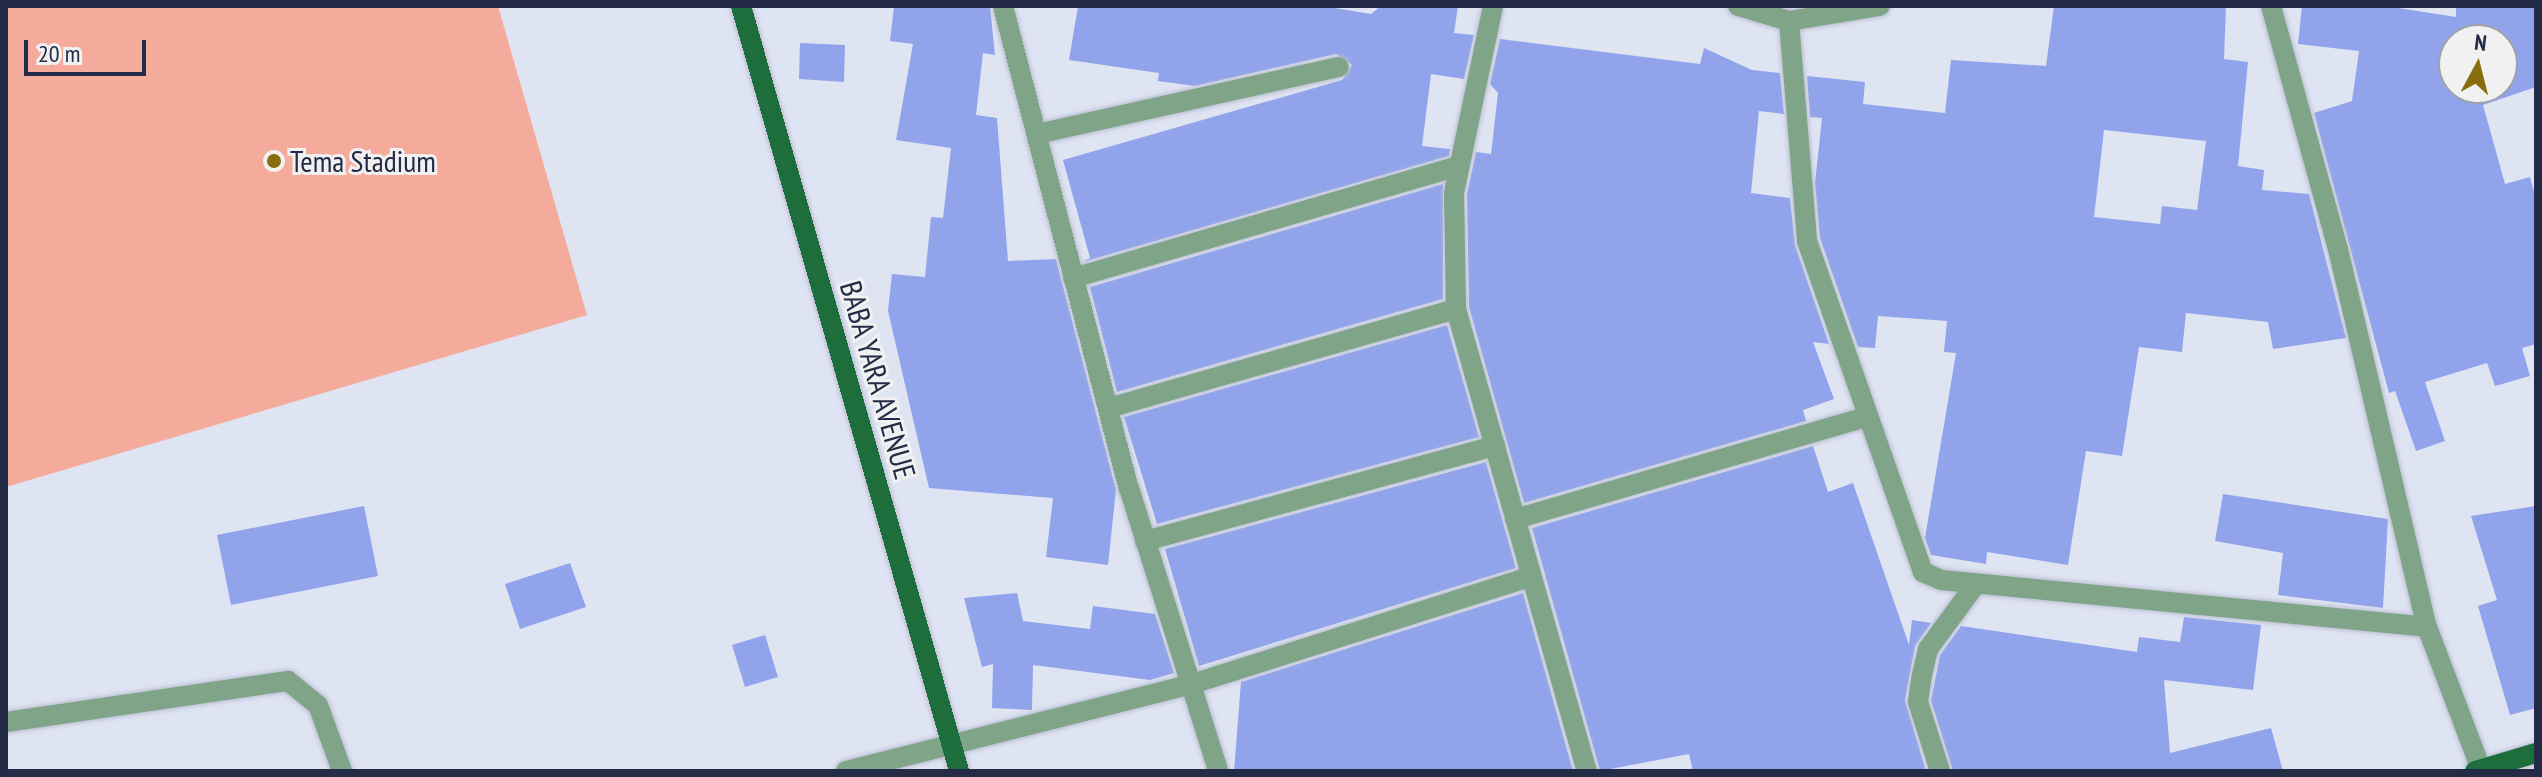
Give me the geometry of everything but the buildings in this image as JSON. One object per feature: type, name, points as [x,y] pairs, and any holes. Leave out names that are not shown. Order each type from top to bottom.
[{"type":"main road","name":"BABA YARA AVENUE","points":[[741,6],[959,771]]},
{"type":"main road","points":[[2478,770],[2536,753]]},
{"type":"street","points":[[1003,6],[1041,133],[1073,278],[1112,407],[1145,541],[1218,771]]},
{"type":"street","points":[[1493,6],[1459,166],[1456,309],[1587,771]]},
{"type":"street","points":[[1738,6],[1789,21],[1880,6]]},
{"type":"street","points":[[2271,6],[2338,249],[2427,627],[2478,770]]},
{"type":"street","points":[[1789,21],[1807,241],[1911,555],[1923,572],[1976,584],[2427,627]]},
{"type":"street","points":[[1041,133],[1339,67]]},
{"type":"street","points":[[1073,278],[1459,166]]},
{"type":"street","points":[[1112,407],[1456,309]]},
{"type":"street","points":[[1515,519],[1865,417]]},
{"type":"street","points":[[1145,541],[1495,446]]},
{"type":"street","points":[[846,771],[950,742],[1189,685],[1530,577]]},
{"type":"street","points":[[1940,771],[1918,702],[1922,675],[1928,649],[1976,584]]},
{"type":"street","points":[[6,722],[288,681],[318,705],[342,771]]},
{"type":"shaded area","name":"Tema Stadium","points":[[6,6],[498,6],[587,315],[6,487]]},
{"type":"place","name":"Tema Stadium","points":[[274,161]]}]
